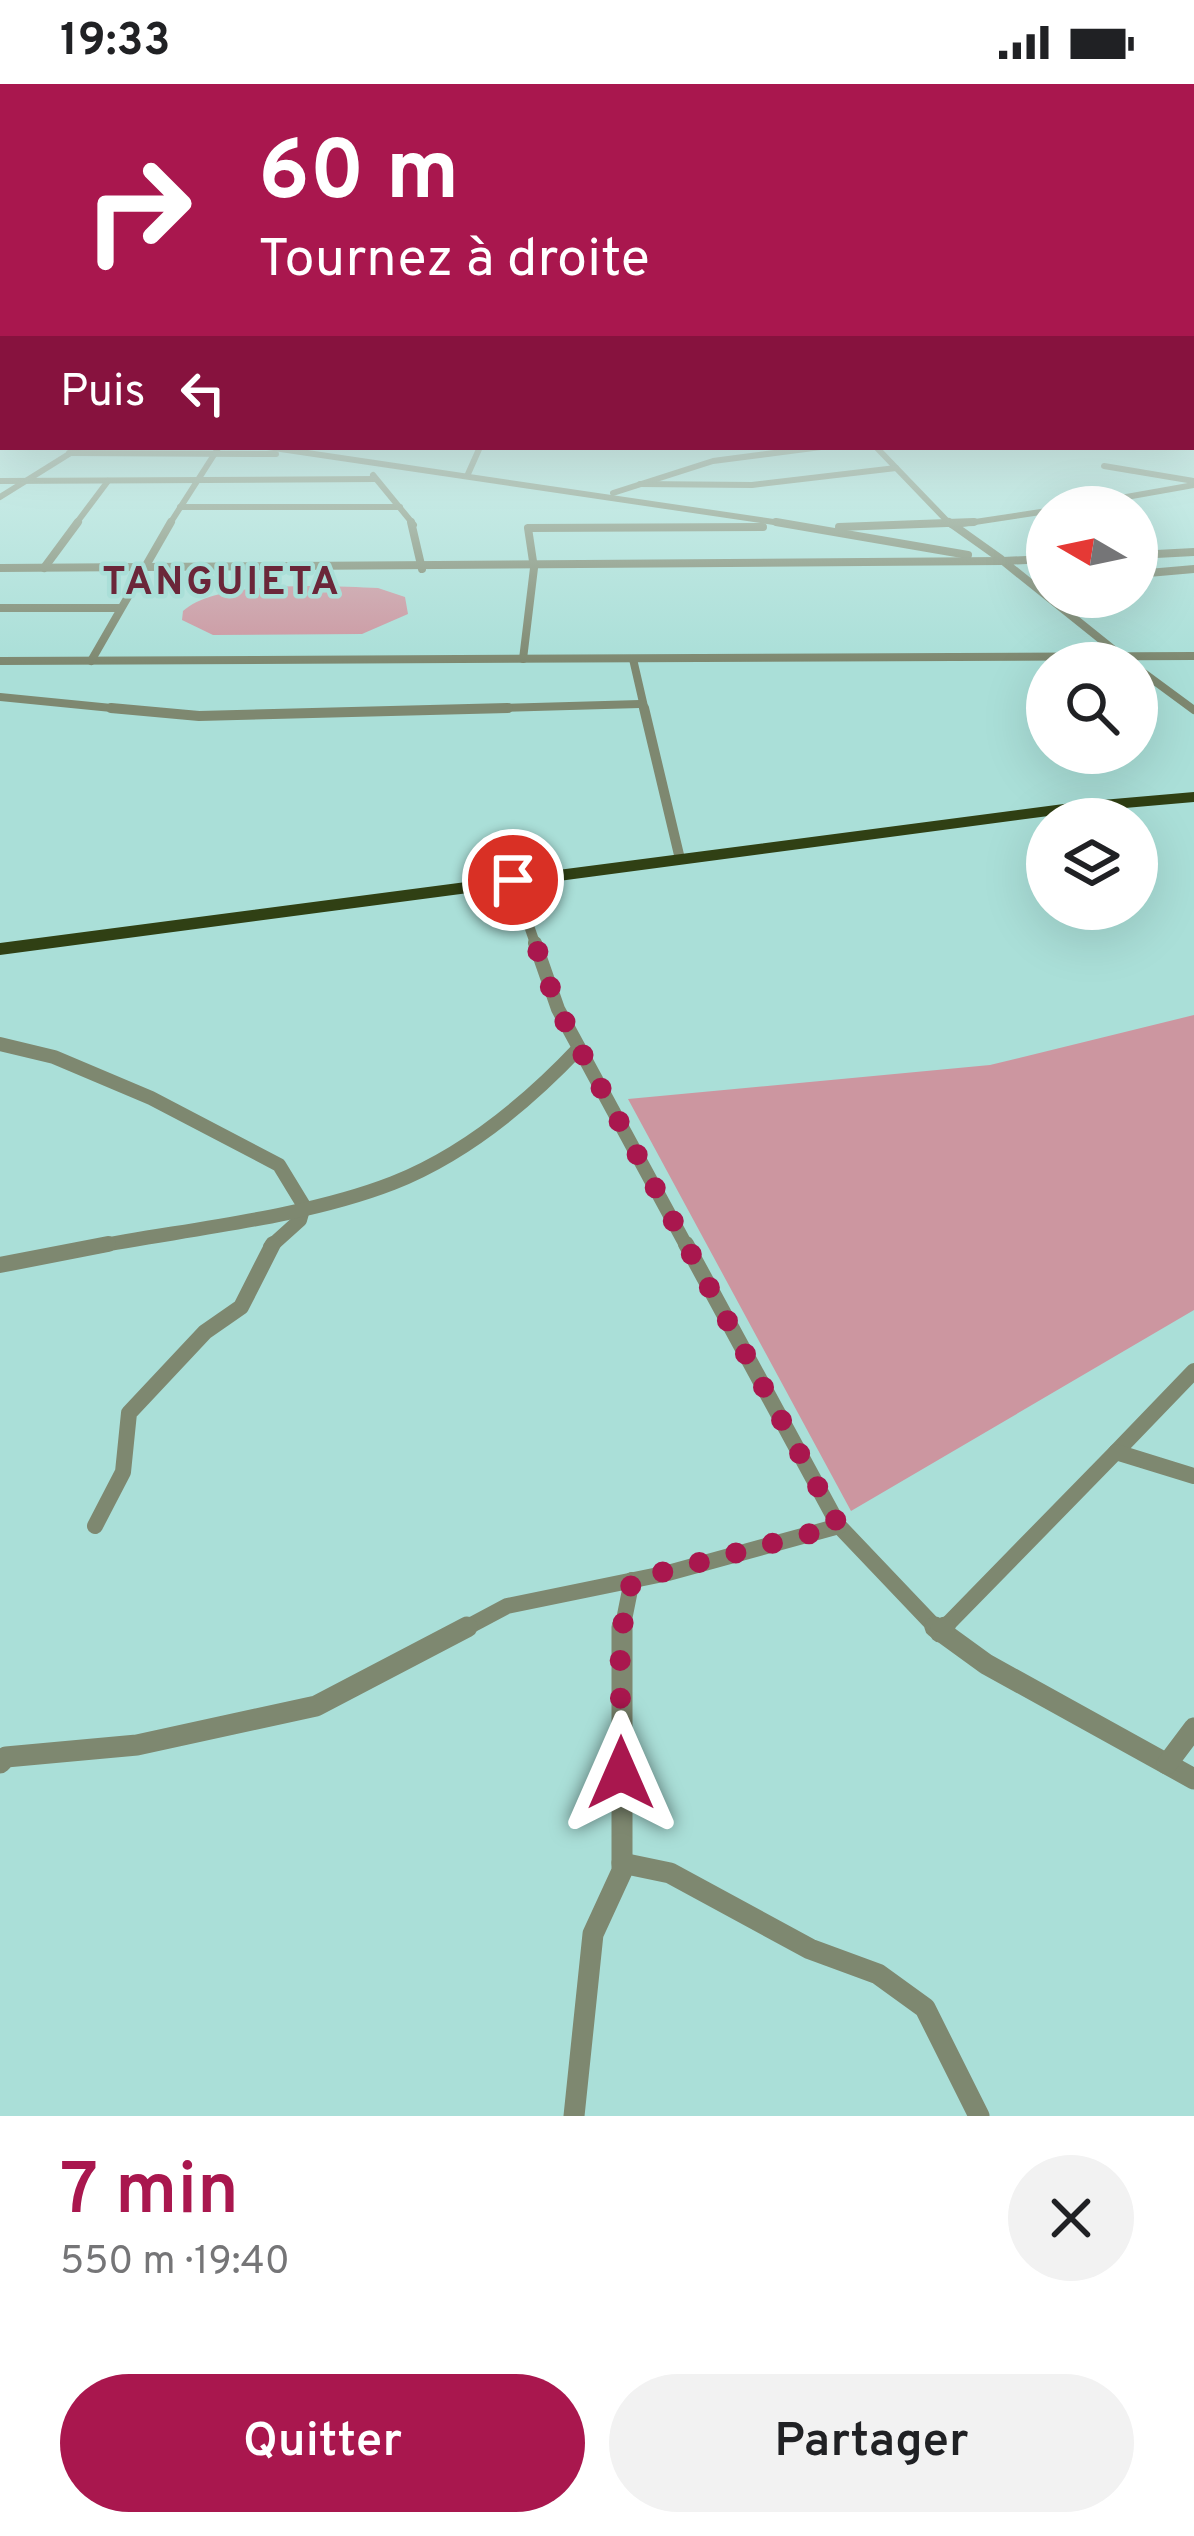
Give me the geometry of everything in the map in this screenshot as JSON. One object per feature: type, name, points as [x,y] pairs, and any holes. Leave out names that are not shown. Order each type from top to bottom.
[{"type":"highway","points":[[1108,798],[1194,786]]},
{"type":"highway","points":[[1158,799],[1194,796]]},
{"type":"highway","points":[[0,949],[1026,814]]},
{"type":"street","points":[[0,496],[34,474]]},
{"type":"street","points":[[91,661],[201,474]]},
{"type":"street","points":[[372,474],[414,526],[422,569]]},
{"type":"street","points":[[474,474],[1003,561]]},
{"type":"street","points":[[608,494],[672,474]]},
{"type":"street","points":[[640,484],[752,485],[847,474]]},
{"type":"street","points":[[902,474],[952,526],[1026,581]]},
{"type":"street","points":[[1145,474],[1194,483]]},
{"type":"street","points":[[0,481],[375,479]]},
{"type":"street","points":[[44,568],[108,481]]},
{"type":"street","points":[[1158,490],[1194,483]]},
{"type":"street","points":[[180,507],[400,507]]},
{"type":"street","points":[[523,659],[534,568],[528,528],[952,526],[1026,514]]},
{"type":"street","points":[[1158,554],[1194,552]]},
{"type":"street","points":[[0,568],[422,569],[1026,560]]},
{"type":"street","points":[[1158,572],[1194,569]]},
{"type":"street","points":[[0,608],[119,608]]},
{"type":"street","points":[[1072,618],[1102,642]]},
{"type":"street","points":[[0,661],[1026,656]]},
{"type":"street","points":[[1158,656],[1194,656]]},
{"type":"street","points":[[633,658],[640,704],[680,859]]},
{"type":"street","points":[[1158,683],[1194,710]]},
{"type":"street","points":[[0,697],[199,716],[640,704]]},
{"type":"street","points":[[513,880],[558,1009],[839,1526],[940,1632],[986,1664],[1194,1779]]},
{"type":"street","points":[[0,1044],[54,1057],[151,1098],[279,1166],[304,1206],[300,1220],[269,1248],[241,1307],[205,1332],[129,1413],[123,1472],[95,1526]]},
{"type":"street","points":[[0,1265],[304,1206],[394,1183],[478,1136],[533,1096],[579,1048]]},
{"type":"street","points":[[940,1632],[1194,1371]]},
{"type":"street","points":[[1116,1453],[1194,1476]]},
{"type":"street","points":[[0,1763],[7,1757],[137,1745],[316,1706],[507,1606],[632,1580],[839,1526]]},
{"type":"street","points":[[574,2116],[593,1934],[622,1863],[620,1638],[632,1580]]},
{"type":"street","points":[[1167,1764],[1194,1728]]},
{"type":"street","points":[[622,1863],[670,1873],[810,1949],[878,1974],[925,2008],[979,2116]]},
{"type":"shaded area","points":[[378,588],[405,597],[408,614],[362,634],[213,635],[182,620],[183,611],[200,601],[248,589]]},
{"type":"shaded area","points":[[1194,1015],[1194,1310],[851,1511],[628,1099],[990,1065]]},
{"type":"district","name":"TANGUIETA","points":[[222,580]]},
{"type":"route","points":[[513,880],[558,1009],[839,1526],[632,1580],[620,1638],[621,1773]]}]
